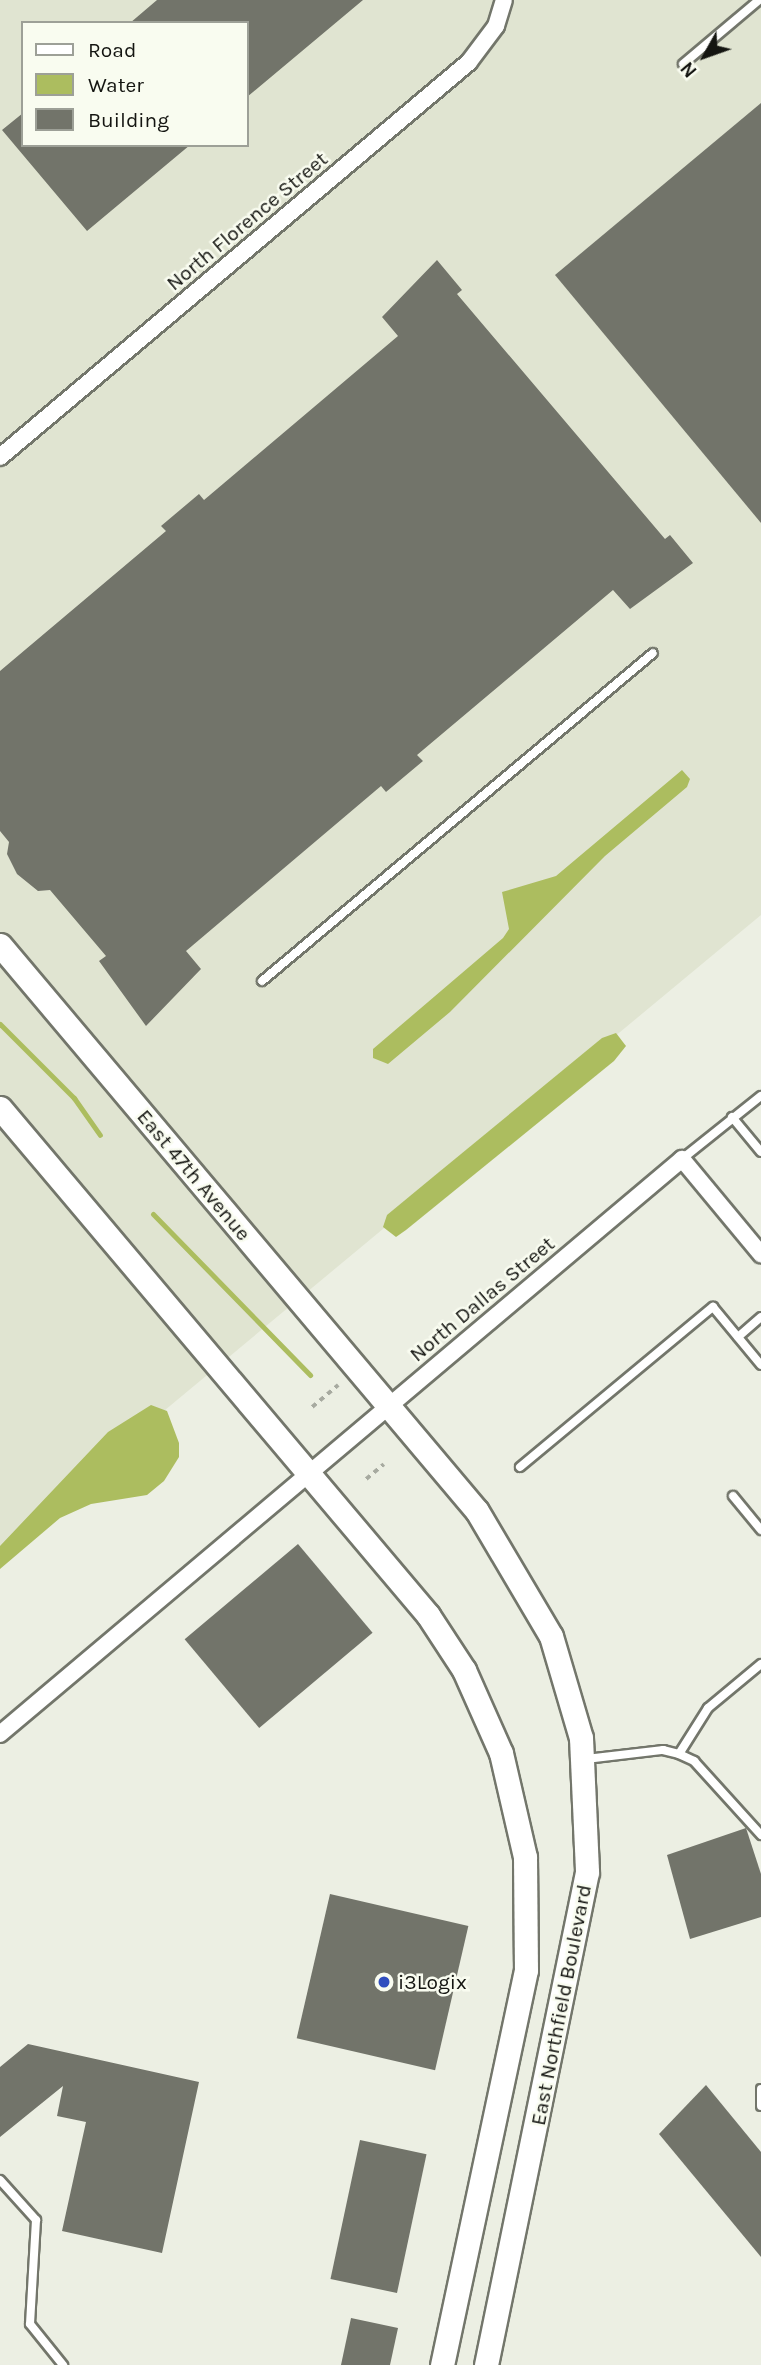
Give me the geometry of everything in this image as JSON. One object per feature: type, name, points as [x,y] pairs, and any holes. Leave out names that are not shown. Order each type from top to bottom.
[{"type":"main road","name":"East 47th Avenue","points":[[0,944],[387,1405]]},
{"type":"main road","points":[[0,1108],[309,1472]]},
{"type":"main road","name":"East Northfield Boulevard","points":[[387,1405],[477,1511],[525,1585],[569,1689],[589,1803],[583,1907],[486,2365]]},
{"type":"main road","name":"East Northfield Boulevard","points":[[309,1472],[428,1615],[464,1670],[501,1753],[522,1833],[528,1914],[522,1996],[442,2365]]},
{"type":"street","name":"North Florence Street","points":[[0,457],[469,61],[496,26],[504,2]]},
{"type":"street","name":"North Dallas Street","points":[[0,1734],[682,1159]]},
{"type":"street","points":[[682,1159],[761,1254]]},
{"type":"lane","points":[[683,64],[760,0]]},
{"type":"lane","points":[[262,981],[653,653]]},
{"type":"lane","points":[[682,1159],[761,1096]]},
{"type":"lane","points":[[732,1117],[761,1152]]},
{"type":"lane","points":[[520,1467],[713,1307],[761,1366]]},
{"type":"lane","points":[[738,1336],[761,1317]]},
{"type":"lane","points":[[733,1496],[761,1530]]},
{"type":"lane","points":[[679,1754],[708,1708],[761,1664]]},
{"type":"lane","points":[[583,1759],[663,1750],[679,1754],[694,1761],[761,1835]]},
{"type":"lane","points":[[761,2089],[761,2106]]},
{"type":"lane","points":[[0,2180],[36,2220],[30,2323],[63,2365]]},
{"type":"path","points":[[312,1407],[338,1385]]},
{"type":"path","points":[[366,1479],[384,1464]]},
{"type":"shaded area","points":[[0,0],[761,0],[761,915],[0,1547]]},
{"type":"water","points":[[682,770],[690,779],[687,787],[605,856],[450,1012],[388,1064],[373,1058],[373,1049],[503,938],[509,929],[502,892],[556,876]]},
{"type":"water","points":[[616,1033],[626,1046],[614,1061],[406,1230],[396,1237],[383,1227],[387,1215],[602,1038]]},
{"type":"water","points":[[151,1405],[167,1411],[179,1443],[179,1457],[164,1481],[147,1495],[91,1504],[60,1518],[0,1569],[0,1546],[108,1432]]},
{"type":"building","points":[[157,0],[363,0],[248,96],[248,21],[132,21]]},
{"type":"building","points":[[761,103],[761,523],[555,275]]},
{"type":"building","points":[[21,115],[21,147],[188,147],[87,231],[2,130]]},
{"type":"building","points":[[437,260],[462,290],[457,294],[665,539],[670,535],[693,563],[630,609],[613,590],[417,755],[423,761],[386,792],[381,786],[186,951],[201,969],[146,1026],[99,961],[106,956],[50,890],[38,891],[17,874],[7,854],[9,842],[0,831],[0,671],[166,531],[161,526],[199,494],[204,500],[398,336],[382,317]]},
{"type":"building","points":[[298,1544],[373,1633],[259,1728],[185,1639]]},
{"type":"building","points":[[746,1828],[761,1874],[761,1917],[690,1939],[667,1855]]},
{"type":"building","name":"i3Logix","points":[[330,1894],[468,1926],[435,2070],[297,2038]]},
{"type":"building","points":[[28,2044],[199,2082],[162,2253],[62,2231],[86,2122],[57,2116],[63,2086],[0,2137],[0,2067]]},
{"type":"building","points":[[706,2085],[761,2152],[761,2257],[659,2134]]},
{"type":"building","points":[[360,2140],[427,2154],[397,2293],[330,2279]]},
{"type":"building","points":[[351,2318],[398,2328],[390,2365],[341,2365]]},
{"type":"waterway","points":[[0,1024],[74,1098],[100,1135]]},
{"type":"waterway","points":[[153,1214],[310,1375]]},
{"type":"place","name":"i3Logix","points":[[384,1982]]}]
